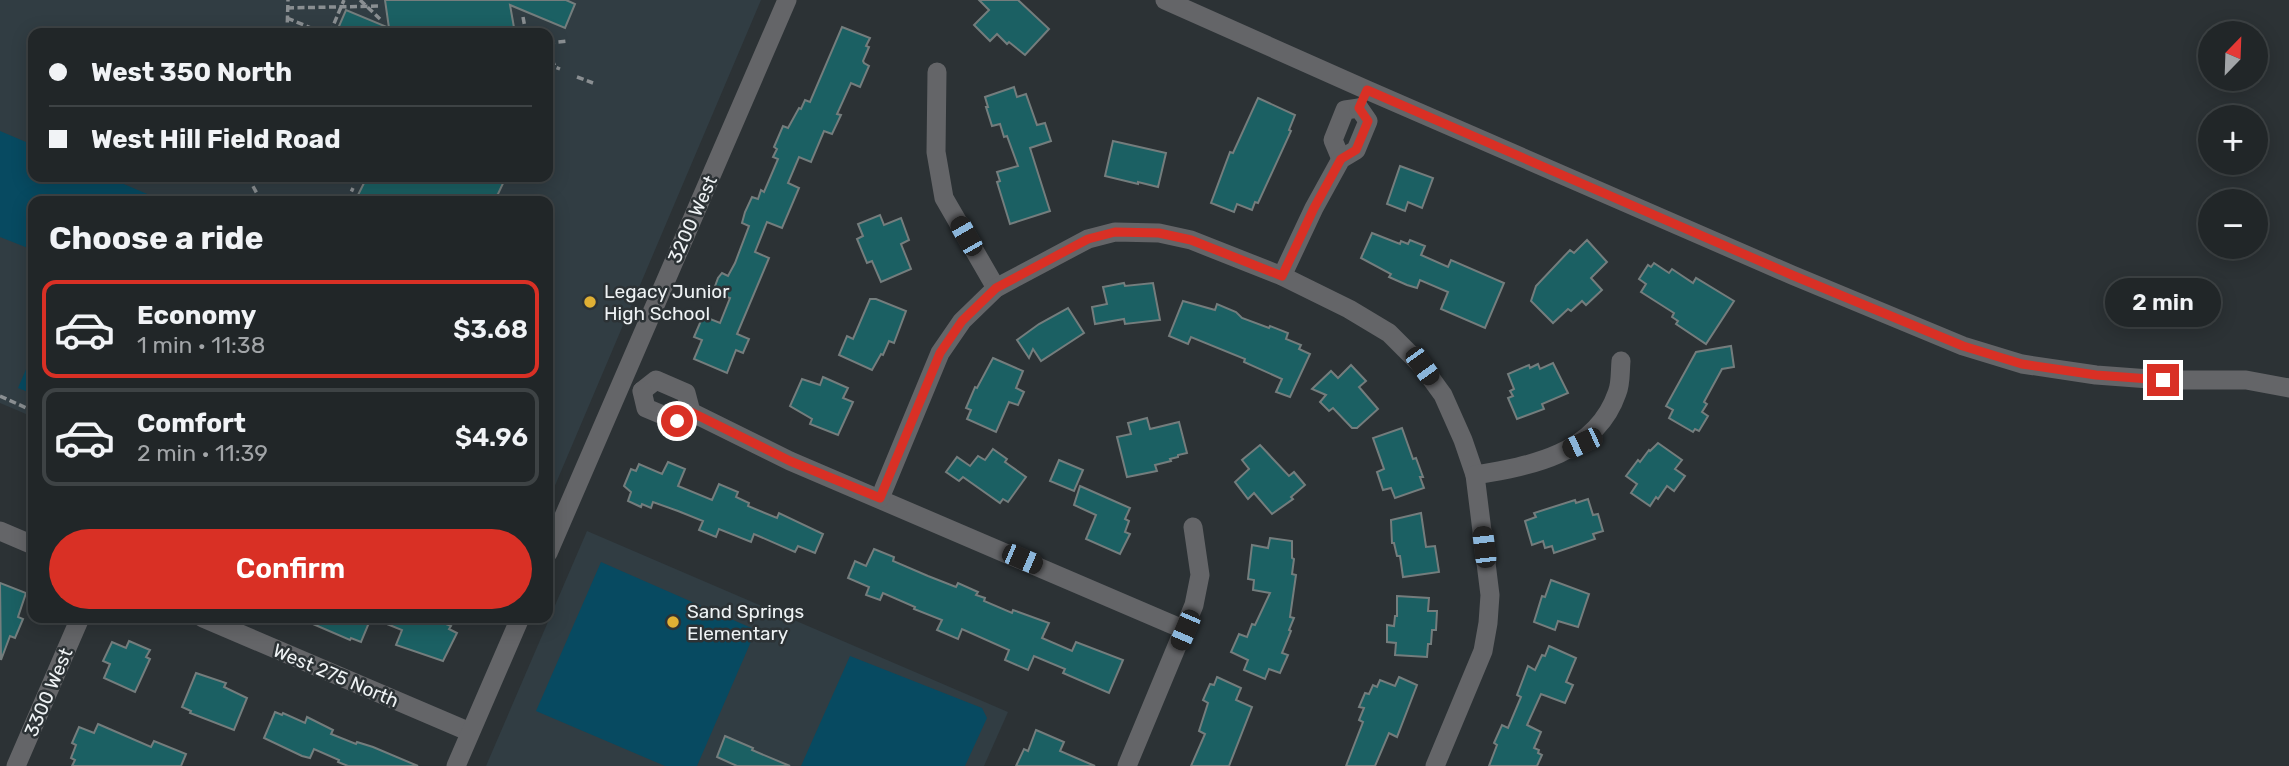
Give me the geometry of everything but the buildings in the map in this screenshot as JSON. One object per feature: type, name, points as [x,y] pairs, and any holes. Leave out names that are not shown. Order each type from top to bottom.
[{"type":"street","name":"3200 West","points":[[553,542],[787,0]]},
{"type":"street","points":[[1166,0],[1363,99],[1963,346],[2022,364],[2096,375],[2163,380],[2246,380],[2289,388]]},
{"type":"street","points":[[937,72],[936,152],[944,198],[996,288]]},
{"type":"street","points":[[1282,276],[1341,159],[1356,150],[1368,121],[1363,99]]},
{"type":"street","points":[[880,498],[940,353],[962,321],[996,288],[1088,239],[1115,232],[1159,233],[1191,240],[1282,276],[1349,309],[1389,333],[1422,366],[1443,395],[1475,475],[1490,595],[1488,623],[1483,651],[1435,766]]},
{"type":"street","points":[[1475,475],[1545,461],[1582,443],[1606,418],[1619,391],[1620,361]]},
{"type":"street","points":[[642,391],[656,380],[685,393],[691,412],[790,461],[1185,630]]},
{"type":"street","points":[[622,384],[642,391]]},
{"type":"street","points":[[642,391],[646,408],[677,421],[691,412]]},
{"type":"street","points":[[1126,766],[1194,605],[1200,575],[1193,527]]},
{"type":"street","points":[[0,531],[28,543]]},
{"type":"street","name":"3300 West","points":[[16,766],[78,623]]},
{"type":"street","name":"West 275 North","points":[[215,623],[470,732]]},
{"type":"street","points":[[456,766],[518,623]]},
{"type":"path","points":[[288,0],[288,28]]},
{"type":"path","points":[[332,28],[344,0]]},
{"type":"path","points":[[360,0],[380,19]]},
{"type":"path","points":[[287,8],[380,6]]},
{"type":"path","points":[[523,17],[525,28]]},
{"type":"path","points":[[287,18],[311,28]]},
{"type":"path","points":[[553,42],[567,41]]},
{"type":"path","points":[[553,62],[555,67],[561,69]]},
{"type":"path","points":[[577,77],[593,83]]},
{"type":"path","points":[[349,196],[353,188]]},
{"type":"path","points":[[0,396],[28,409]]},
{"type":"shaded area","name":"Legacy Junior High School","points":[[0,0],[761,0],[553,490],[553,196],[28,196],[28,415],[0,403]]},
{"type":"shaded area","points":[[0,131],[28,143],[28,182],[119,182],[152,196],[28,196],[28,248],[0,237]]},
{"type":"shaded area","points":[[28,365],[28,392],[18,388]]},
{"type":"shaded area","name":"Sand Springs Elementary","points":[[587,531],[1008,712],[984,766],[486,766],[547,623],[553,623],[553,610]]},
{"type":"shaded area","points":[[601,562],[756,630],[697,766],[665,766],[536,711]]},
{"type":"shaded area","points":[[850,656],[982,708],[987,718],[965,766],[801,766]]},
{"type":"place","name":"Legacy Junior High School","points":[[590,302]]},
{"type":"place","name":"Sand Springs Elementary","points":[[673,622]]},
{"type":"route","points":[[677,421],[691,412],[790,461],[880,498],[940,353],[962,321],[996,288],[1088,239],[1115,232],[1159,233],[1191,240],[1282,276],[1341,159],[1356,150],[1368,121],[1359,108],[1367,90],[1792,275],[1963,346],[2022,364],[2096,375],[2163,380]]}]
